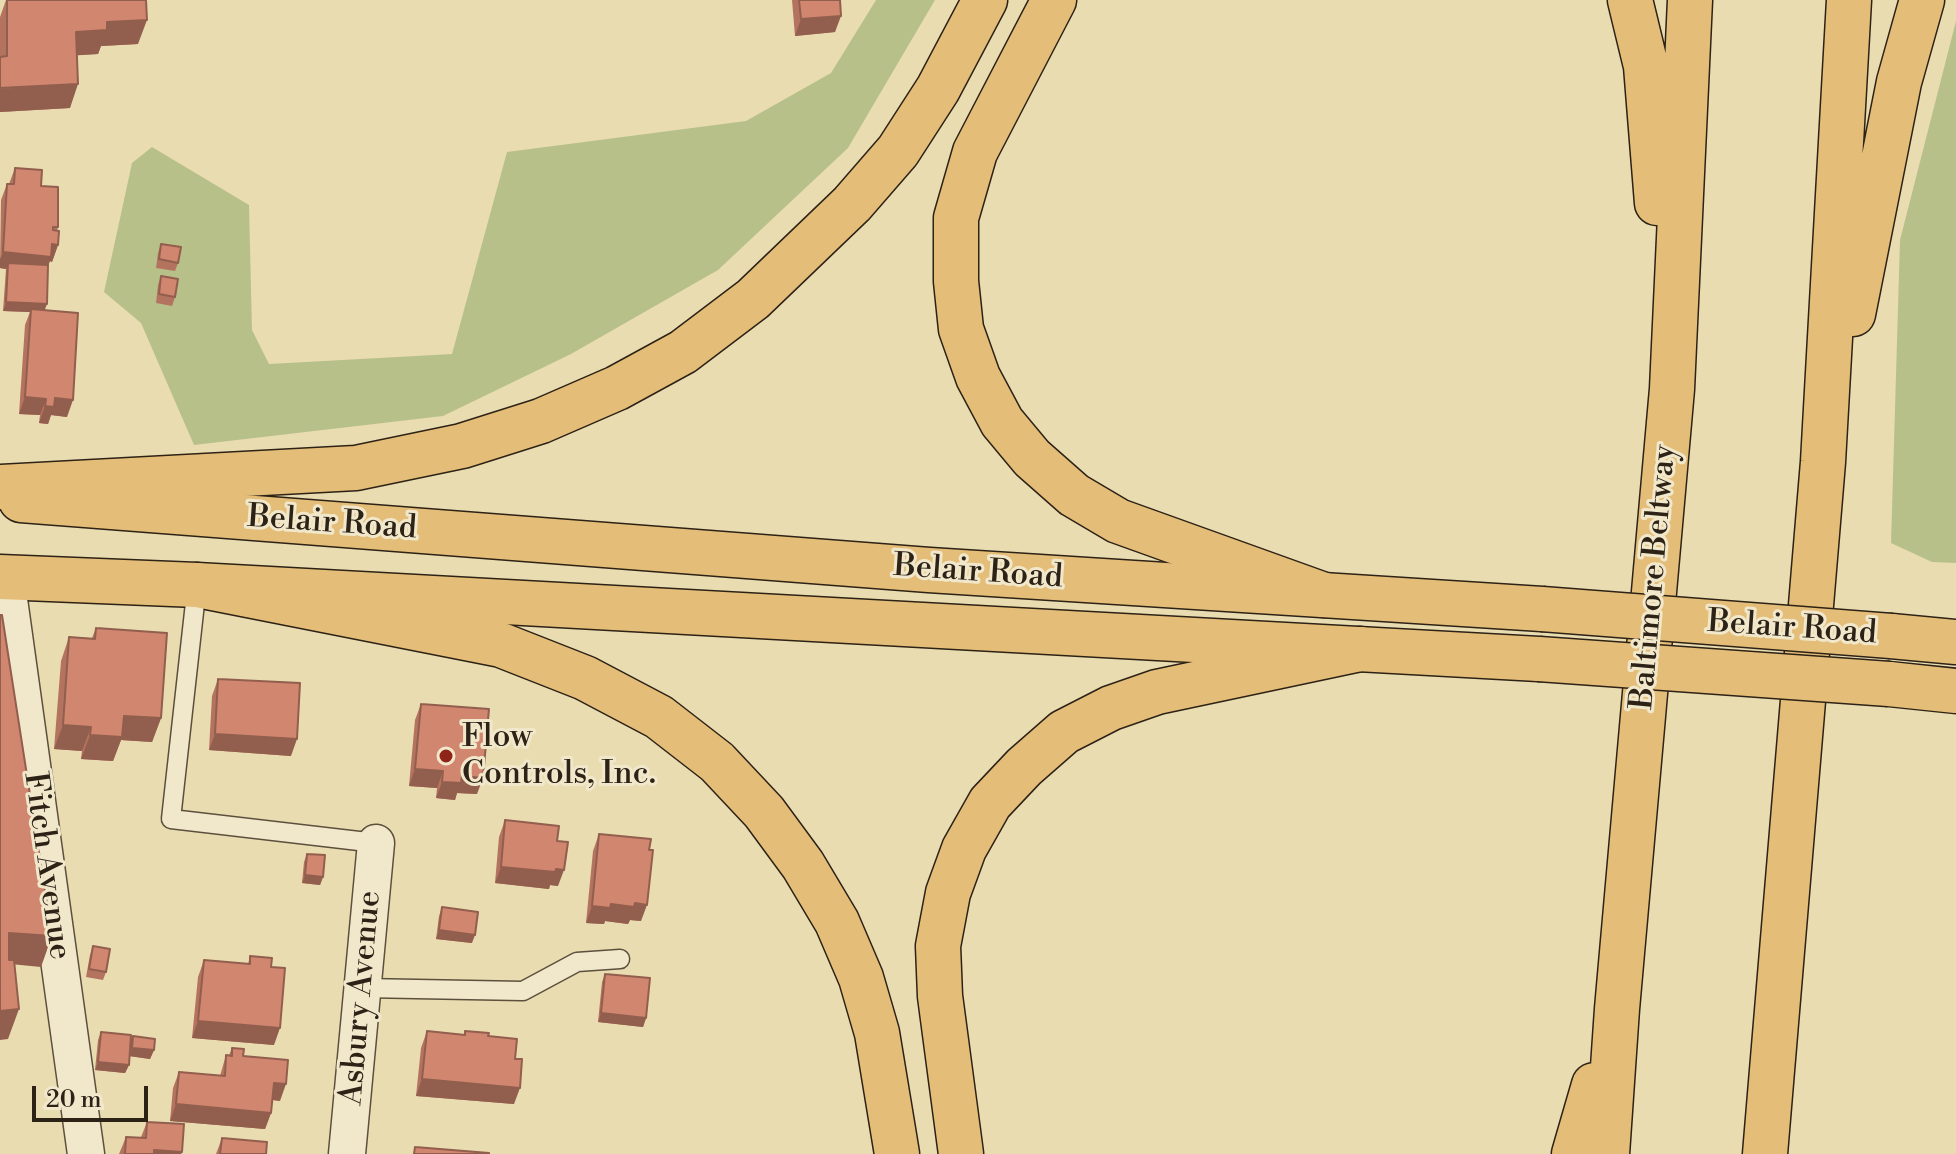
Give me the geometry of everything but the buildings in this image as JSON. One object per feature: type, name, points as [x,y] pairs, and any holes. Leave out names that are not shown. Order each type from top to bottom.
[{"type":"highway","points":[[0,487],[356,468],[462,446],[541,421],[617,388],[683,352],[753,299],[852,204],[906,139],[938,89],[985,0]]},
{"type":"highway","points":[[1054,0],[975,152],[956,218],[956,281],[961,329],[978,377],[1002,422],[1032,458],[1074,495],[1118,521],[1324,595]]},
{"type":"highway","points":[[1630,0],[1646,66],[1672,389]]},
{"type":"highway","name":"Baltimore Beltway","points":[[1607,1154],[1672,389],[1690,0]]},
{"type":"highway","points":[[1765,1154],[1823,462],[1849,0]]},
{"type":"highway","points":[[1823,462],[1899,82],[1922,0]]},
{"type":"highway","name":"Belair Road","points":[[0,498],[929,570],[1542,609],[1956,642]]},
{"type":"highway","name":"Belair Road","points":[[3,578],[197,585],[1539,659],[1956,691]]},
{"type":"highway","points":[[197,585],[501,645],[585,678],[659,717],[717,762],[764,812],[803,865],[837,922],[861,978],[877,1033],[897,1154]]},
{"type":"highway","points":[[961,1154],[940,996],[938,946],[948,893],[964,849],[990,803],[1024,767],[1064,732],[1111,708],[1157,692],[1360,649]]},
{"type":"highway","points":[[1779,1008],[1782,1154]]},
{"type":"highway","points":[[1574,1154],[1617,1009]]},
{"type":"street","name":"Fitch Avenue","points":[[3,578],[86,1154]]},
{"type":"street","name":"Asbury Avenue","points":[[347,1154],[376,843]]},
{"type":"lane","points":[[197,585],[171,819],[376,843]]},
{"type":"lane","points":[[363,988],[523,991],[577,962],[620,959]]},
{"type":"green space","points":[[876,0],[935,0],[848,148],[718,270],[571,354],[443,416],[194,445],[141,323],[104,292],[132,163],[152,147],[249,205],[252,330],[269,364],[452,354],[507,152],[746,121],[831,73]]},
{"type":"green space","points":[[1956,21],[1956,563],[1932,562],[1891,543],[1900,240]]},
{"type":"place","name":"Flow Controls, Inc.","points":[[446,756]]}]
